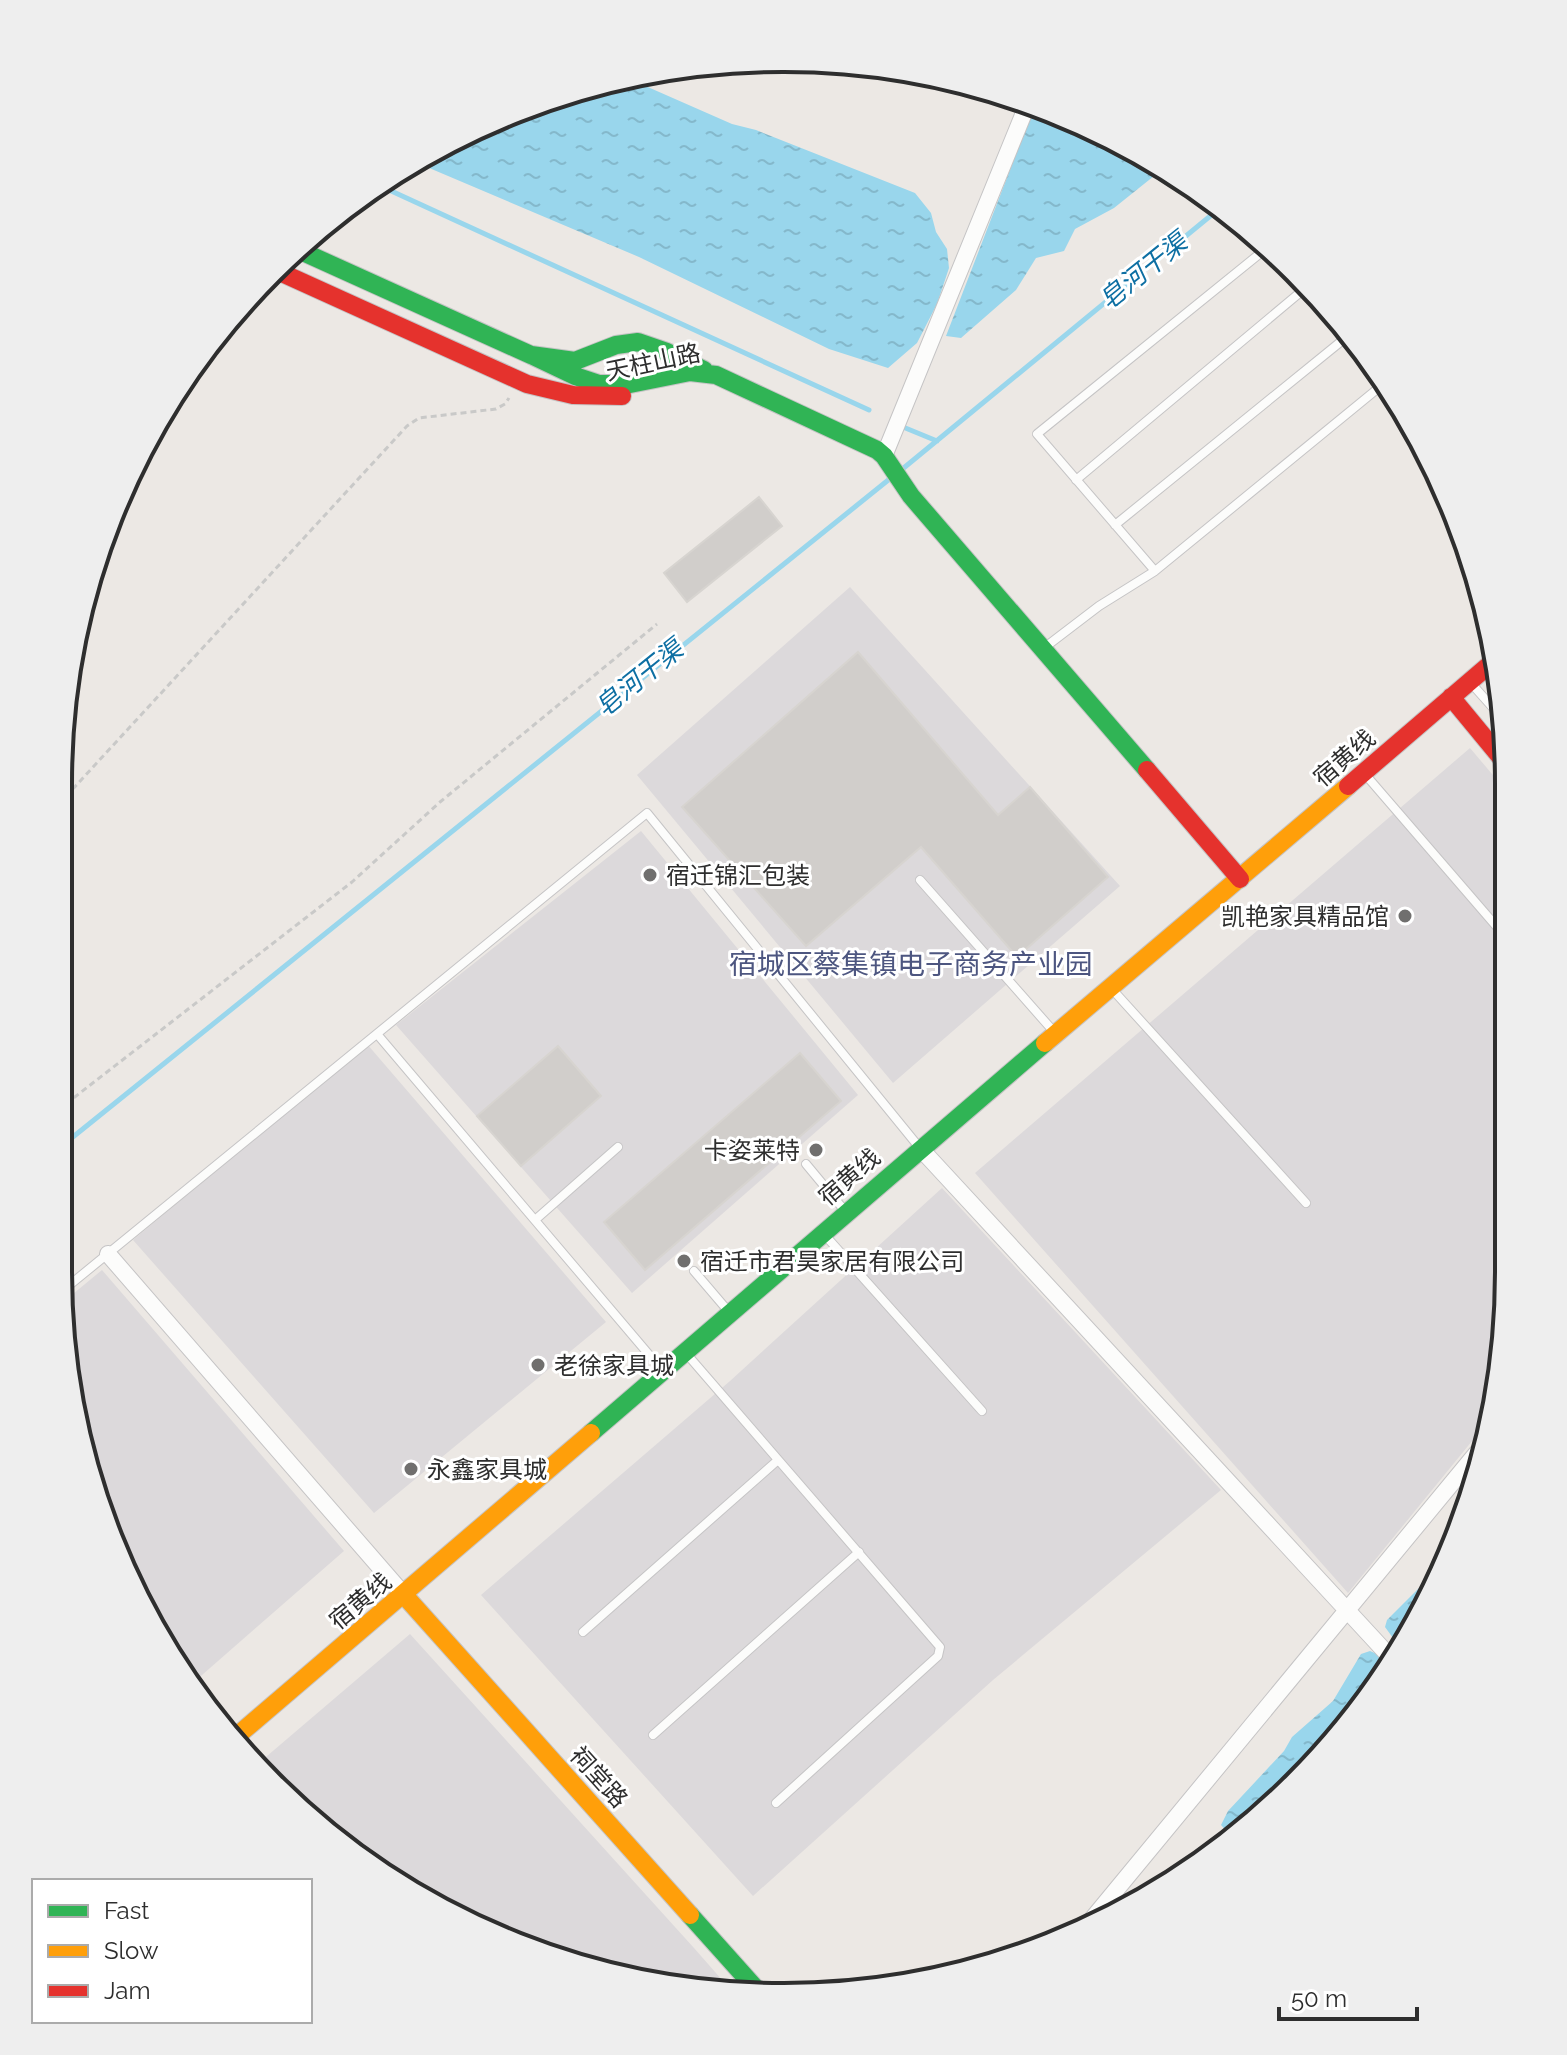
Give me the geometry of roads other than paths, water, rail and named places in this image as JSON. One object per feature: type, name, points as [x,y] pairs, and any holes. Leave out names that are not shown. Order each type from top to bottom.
[{"type":"street","points":[[885,459],[1024,114]]},
{"type":"street","name":"天柱山路","points":[[308,254],[531,355],[565,362],[580,361],[617,344],[635,342],[652,346],[716,375]]},
{"type":"street","name":"天柱山路","points":[[286,275],[557,395],[595,398],[636,395],[716,375]]},
{"type":"street","points":[[531,355],[599,384],[630,384],[690,372],[716,375],[872,447],[1240,879]]},
{"type":"street","name":"宿黄线","points":[[242,1732],[846,1211],[1485,668]]},
{"type":"street","points":[[1451,697],[1493,748]]},
{"type":"street","points":[[920,1148],[1385,1651]]},
{"type":"street","points":[[108,1254],[404,1595]]},
{"type":"street","points":[[1101,1908],[1469,1463]]},
{"type":"street","name":"祠堂路","points":[[404,1595],[750,1982]]},
{"type":"lane","points":[[1155,571],[1037,434],[1259,254]]},
{"type":"lane","points":[[1076,480],[1299,293]]},
{"type":"lane","points":[[1115,525],[1341,342]]},
{"type":"lane","points":[[1042,649],[1099,606],[1155,571],[1376,390]]},
{"type":"lane","points":[[1470,681],[1490,704]]},
{"type":"lane","points":[[1363,773],[1495,925]]},
{"type":"lane","points":[[72,1283],[647,813],[920,1148]]},
{"type":"lane","points":[[920,880],[1056,1033]]},
{"type":"lane","points":[[1111,987],[1306,1203]]},
{"type":"lane","points":[[377,1034],[662,1371]]},
{"type":"lane","points":[[535,1220],[618,1147]]},
{"type":"lane","points":[[806,1164],[846,1211]]},
{"type":"lane","points":[[822,1232],[982,1411]]},
{"type":"lane","points":[[694,1271],[730,1312]]},
{"type":"lane","points":[[685,1351],[940,1647],[938,1656],[776,1803]]},
{"type":"lane","points":[[583,1632],[778,1460]]},
{"type":"lane","points":[[653,1735],[859,1552]]},
{"type":"water","points":[[645,86],[732,124],[756,130],[915,193],[931,213],[936,232],[947,249],[949,268],[937,304],[917,343],[888,368],[829,349],[639,257],[428,167],[511,126],[599,96]]},
{"type":"water","points":[[1030,117],[1098,145],[1154,176],[1114,208],[1075,229],[1064,251],[1036,258],[1016,290],[961,338],[946,336]]},
{"type":"water","points":[[1421,1587],[1393,1638],[1385,1627],[1387,1620]]},
{"type":"water","points":[[1370,1651],[1381,1657],[1348,1705],[1287,1775],[1225,1829],[1221,1825],[1228,1811],[1284,1751],[1292,1737],[1333,1701],[1361,1654]]},
{"type":"waterway","points":[[390,191],[869,410]]},
{"type":"waterway","name":"皂河干渠","points":[[900,471],[1211,215]]},
{"type":"waterway","points":[[903,427],[937,441]]},
{"type":"waterway","name":"皂河干渠","points":[[72,1138],[892,477]]},
{"type":"place","name":"宿迁锦汇包装","points":[[650,875]]},
{"type":"place","name":"凯艳家具精品馆","points":[[1405,916]]},
{"type":"place","name":"卡姿莱特","points":[[816,1150]]},
{"type":"place","name":"宿迁市君昊家居有限公司","points":[[684,1261]]},
{"type":"place","name":"老徐家具城","points":[[538,1365]]},
{"type":"place","name":"永鑫家具城","points":[[411,1469]]},
{"type":"district","name":"宿城区蔡集镇电子商务产业园","points":[[911,964]]}]
